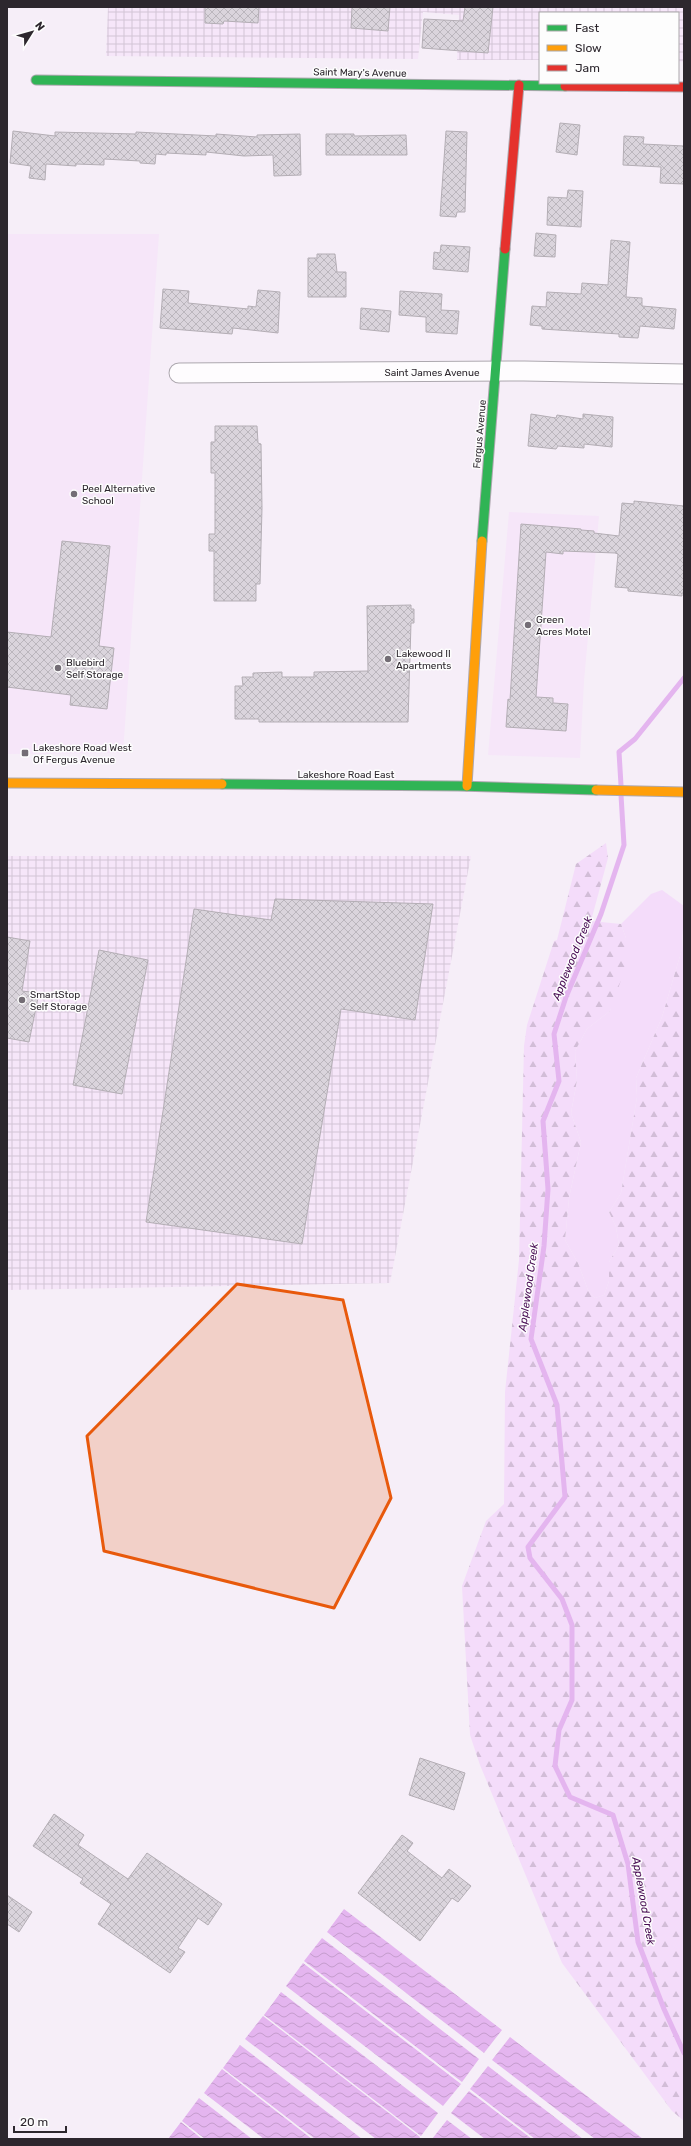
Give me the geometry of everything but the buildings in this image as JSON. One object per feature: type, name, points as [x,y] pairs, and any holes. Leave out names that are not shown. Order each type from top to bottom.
[{"type":"street","name":"Saint Mary's Avenue","points":[[36,80],[684,87]]},
{"type":"street","name":"Fergus Avenue","points":[[467,786],[488,454],[519,85]]},
{"type":"street","name":"Saint James Avenue","points":[[179,373],[495,372],[684,374]]},
{"type":"street","name":"Lakeshore Road East","points":[[7,783],[467,786],[684,792]]},
{"type":"highlighted area","points":[[237,1284],[343,1300],[391,1498],[334,1608],[104,1551],[87,1436]]},
{"type":"shaded area","points":[[108,7],[684,7],[684,62],[679,62],[679,12],[539,12],[539,60],[457,60],[459,15],[423,12],[418,59],[106,56]]},
{"type":"shaded area","name":"Peel Alternative School","points":[[7,234],[159,234],[123,753],[7,754]]},
{"type":"shaded area","points":[[509,512],[599,516],[584,681],[580,758],[488,755]]},
{"type":"shaded area","points":[[7,856],[471,856],[390,1283],[7,1290]]},
{"type":"green space","points":[[606,843],[608,858],[591,921],[621,924],[626,938],[625,969],[610,1011],[587,1029],[575,1051],[577,1080],[571,1113],[581,1142],[569,1198],[565,1240],[578,1263],[588,1290],[595,1298],[604,1295],[609,1281],[609,1262],[619,1245],[616,1227],[609,1212],[621,1193],[637,1097],[636,1078],[662,1017],[682,949],[684,924],[684,2121],[672,2111],[562,1963],[480,1765],[470,1735],[462,1586],[486,1521],[504,1504],[505,1392],[519,1260],[524,1046],[527,1025],[554,941],[557,940],[576,864]]},
{"type":"green space","points":[[662,890],[684,906],[682,949],[662,1017],[636,1078],[637,1097],[621,1193],[609,1212],[616,1227],[619,1245],[609,1262],[609,1281],[604,1295],[595,1298],[588,1290],[578,1263],[565,1240],[569,1198],[581,1142],[571,1113],[577,1080],[575,1051],[587,1029],[610,1011],[626,938],[621,924],[651,894]]},
{"type":"water","points":[[344,1909],[502,2030],[484,2053],[327,1932]]},
{"type":"water","points":[[322,1938],[479,2059],[462,2082],[304,1961]]},
{"type":"water","points":[[303,1963],[461,2084],[443,2106],[286,1986]]},
{"type":"water","points":[[281,1992],[438,2113],[421,2136],[264,2015]]},
{"type":"water","points":[[263,2016],[420,2137],[419,2139],[376,2139],[245,2039]]},
{"type":"water","points":[[510,2037],[643,2139],[595,2139],[492,2060]]},
{"type":"water","points":[[240,2045],[362,2139],[315,2139],[223,2068]]},
{"type":"water","points":[[488,2066],[583,2139],[535,2139],[470,2089]]},
{"type":"water","points":[[222,2069],[312,2139],[264,2139],[204,2093]]},
{"type":"water","points":[[469,2091],[532,2139],[485,2139],[451,2113]]},
{"type":"water","points":[[199,2098],[252,2139],[205,2139],[182,2121]]},
{"type":"water","points":[[447,2120],[472,2139],[432,2139]]},
{"type":"water","points":[[181,2122],[202,2139],[168,2139]]},
{"type":"waterway","name":"Applewood Creek","points":[[621,785],[619,752],[635,739],[684,678]]},
{"type":"waterway","name":"Applewood Creek","points":[[621,795],[624,845],[601,914],[566,997],[554,1034],[559,1081],[543,1121],[548,1189],[544,1246],[531,1339],[557,1405],[565,1497],[528,1547],[530,1558],[562,1599],[572,1625],[572,1700],[559,1730],[555,1766],[570,1797],[613,1815],[628,1864],[638,1942],[664,2009],[684,2053]]},
{"type":"traffic: fast","points":[[36,80],[565,86]]},
{"type":"traffic: fast","points":[[482,541],[505,249]]},
{"type":"traffic: fast","points":[[222,784],[458,786],[596,790]]},
{"type":"traffic: slow","points":[[467,786],[482,541]]},
{"type":"traffic: slow","points":[[7,783],[222,784]]},
{"type":"traffic: slow","points":[[596,790],[684,792]]},
{"type":"traffic: jam","points":[[505,249],[519,85]]},
{"type":"traffic: jam","points":[[565,86],[684,87]]},
{"type":"place","name":"Peel Alternative School","points":[[74,494]]},
{"type":"place","name":"Green Acres Motel","points":[[528,625]]},
{"type":"place","name":"Lakewood II Apartments","points":[[388,659]]},
{"type":"place","name":"Bluebird Self Storage","points":[[58,668]]},
{"type":"place","name":"Lakeshore Road West Of Fergus Avenue","points":[[25,753]]},
{"type":"place","name":"SmartStop Self Storage","points":[[22,1000]]}]
